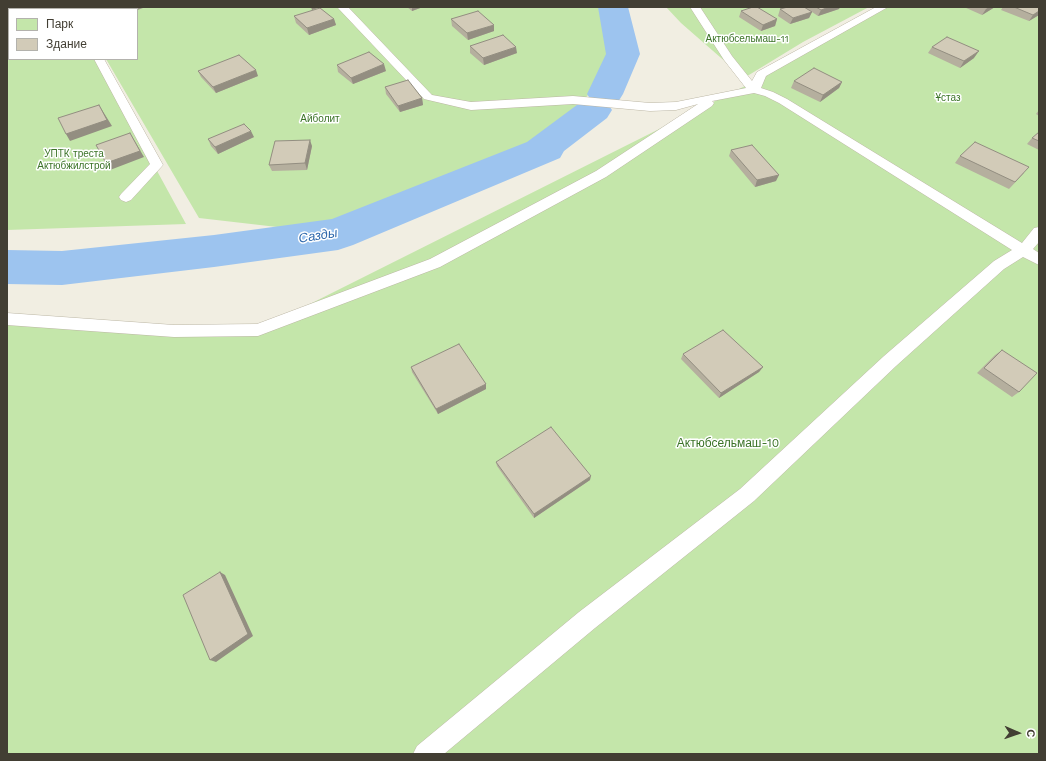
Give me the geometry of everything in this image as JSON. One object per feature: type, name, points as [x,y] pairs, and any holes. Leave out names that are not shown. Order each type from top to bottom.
[{"type":"lane","points":[[342,7],[428,97],[446,102],[471,106],[573,100],[650,107],[676,106],[718,96],[754,90],[769,94],[783,101],[1031,255]]},
{"type":"lane","points":[[695,7],[728,58],[754,90]]},
{"type":"lane","points":[[754,90],[761,74],[884,7]]},
{"type":"lane","points":[[100,60],[157,165],[126,197]]},
{"type":"lane","points":[[7,319],[174,331],[258,330],[435,263],[601,174],[718,96]]},
{"type":"lane","points":[[1031,255],[1039,232]]},
{"type":"lane","points":[[425,754],[587,620],[747,495],[890,361],[999,265],[1031,255]]},
{"type":"green space","name":"УПТК треста Актюбжилстрой","points":[[7,7],[68,7],[8,8],[8,60],[97,60],[186,224],[7,230]]},
{"type":"green space","name":"Айболит","points":[[613,7],[623,54],[542,149],[338,234],[199,218],[107,60],[138,60],[138,8],[76,8]]},
{"type":"green space","name":"Актюбсельмаш-11","points":[[666,7],[869,7],[803,42],[744,78],[681,23]]},
{"type":"green space","name":"Актюбсельмаш-10","points":[[888,7],[1039,7],[1039,754],[7,754],[7,321],[258,330],[759,79]]},
{"type":"building","points":[[757,7],[777,19],[763,25],[741,11]]},
{"type":"building","points":[[788,7],[804,7],[812,12],[793,18],[780,9]]},
{"type":"building","points":[[816,7],[829,7],[821,10]]},
{"type":"building","points":[[1014,7],[1039,7],[1039,11],[1033,15]]},
{"type":"building","points":[[320,8],[334,19],[307,28],[294,16]]},
{"type":"building","points":[[478,11],[494,25],[467,33],[451,19]]},
{"type":"building","points":[[503,35],[516,47],[483,58],[470,46]]},
{"type":"building","points":[[947,37],[979,51],[964,61],[932,47]]},
{"type":"building","points":[[369,52],[384,64],[351,78],[337,65]]},
{"type":"building","points":[[239,55],[256,70],[213,87],[198,71]]},
{"type":"building","points":[[814,68],[842,82],[823,95],[794,81]]},
{"type":"building","points":[[408,80],[422,98],[398,106],[385,87]]},
{"type":"building","points":[[99,105],[107,120],[66,134],[58,118]]},
{"type":"building","points":[[244,124],[251,131],[215,147],[208,139]]},
{"type":"building","points":[[1039,132],[1039,141],[1032,138]]},
{"type":"building","points":[[130,133],[140,151],[106,163],[96,145]]},
{"type":"building","points":[[310,140],[305,163],[269,165],[275,141]]},
{"type":"building","points":[[975,142],[1029,167],[1015,182],[960,156]]},
{"type":"building","points":[[752,145],[779,175],[757,180],[731,150]]},
{"type":"building","points":[[723,330],[763,367],[721,393],[683,354]]},
{"type":"building","points":[[459,344],[486,384],[436,409],[411,367]]},
{"type":"building","points":[[1002,350],[1037,373],[1019,392],[984,368]]},
{"type":"building","points":[[551,427],[591,476],[534,514],[496,462]]},
{"type":"building","points":[[220,572],[248,634],[210,660],[183,595]]},
{"type":"waterway","name":"Сазды","points":[[605,94],[623,54],[613,7]]},
{"type":"waterway","name":"Сазды","points":[[7,267],[62,268],[214,251],[338,234],[546,149],[542,149],[594,110]]},
{"type":"park label","name":"Ұстаз","points":[[948,98]]}]
